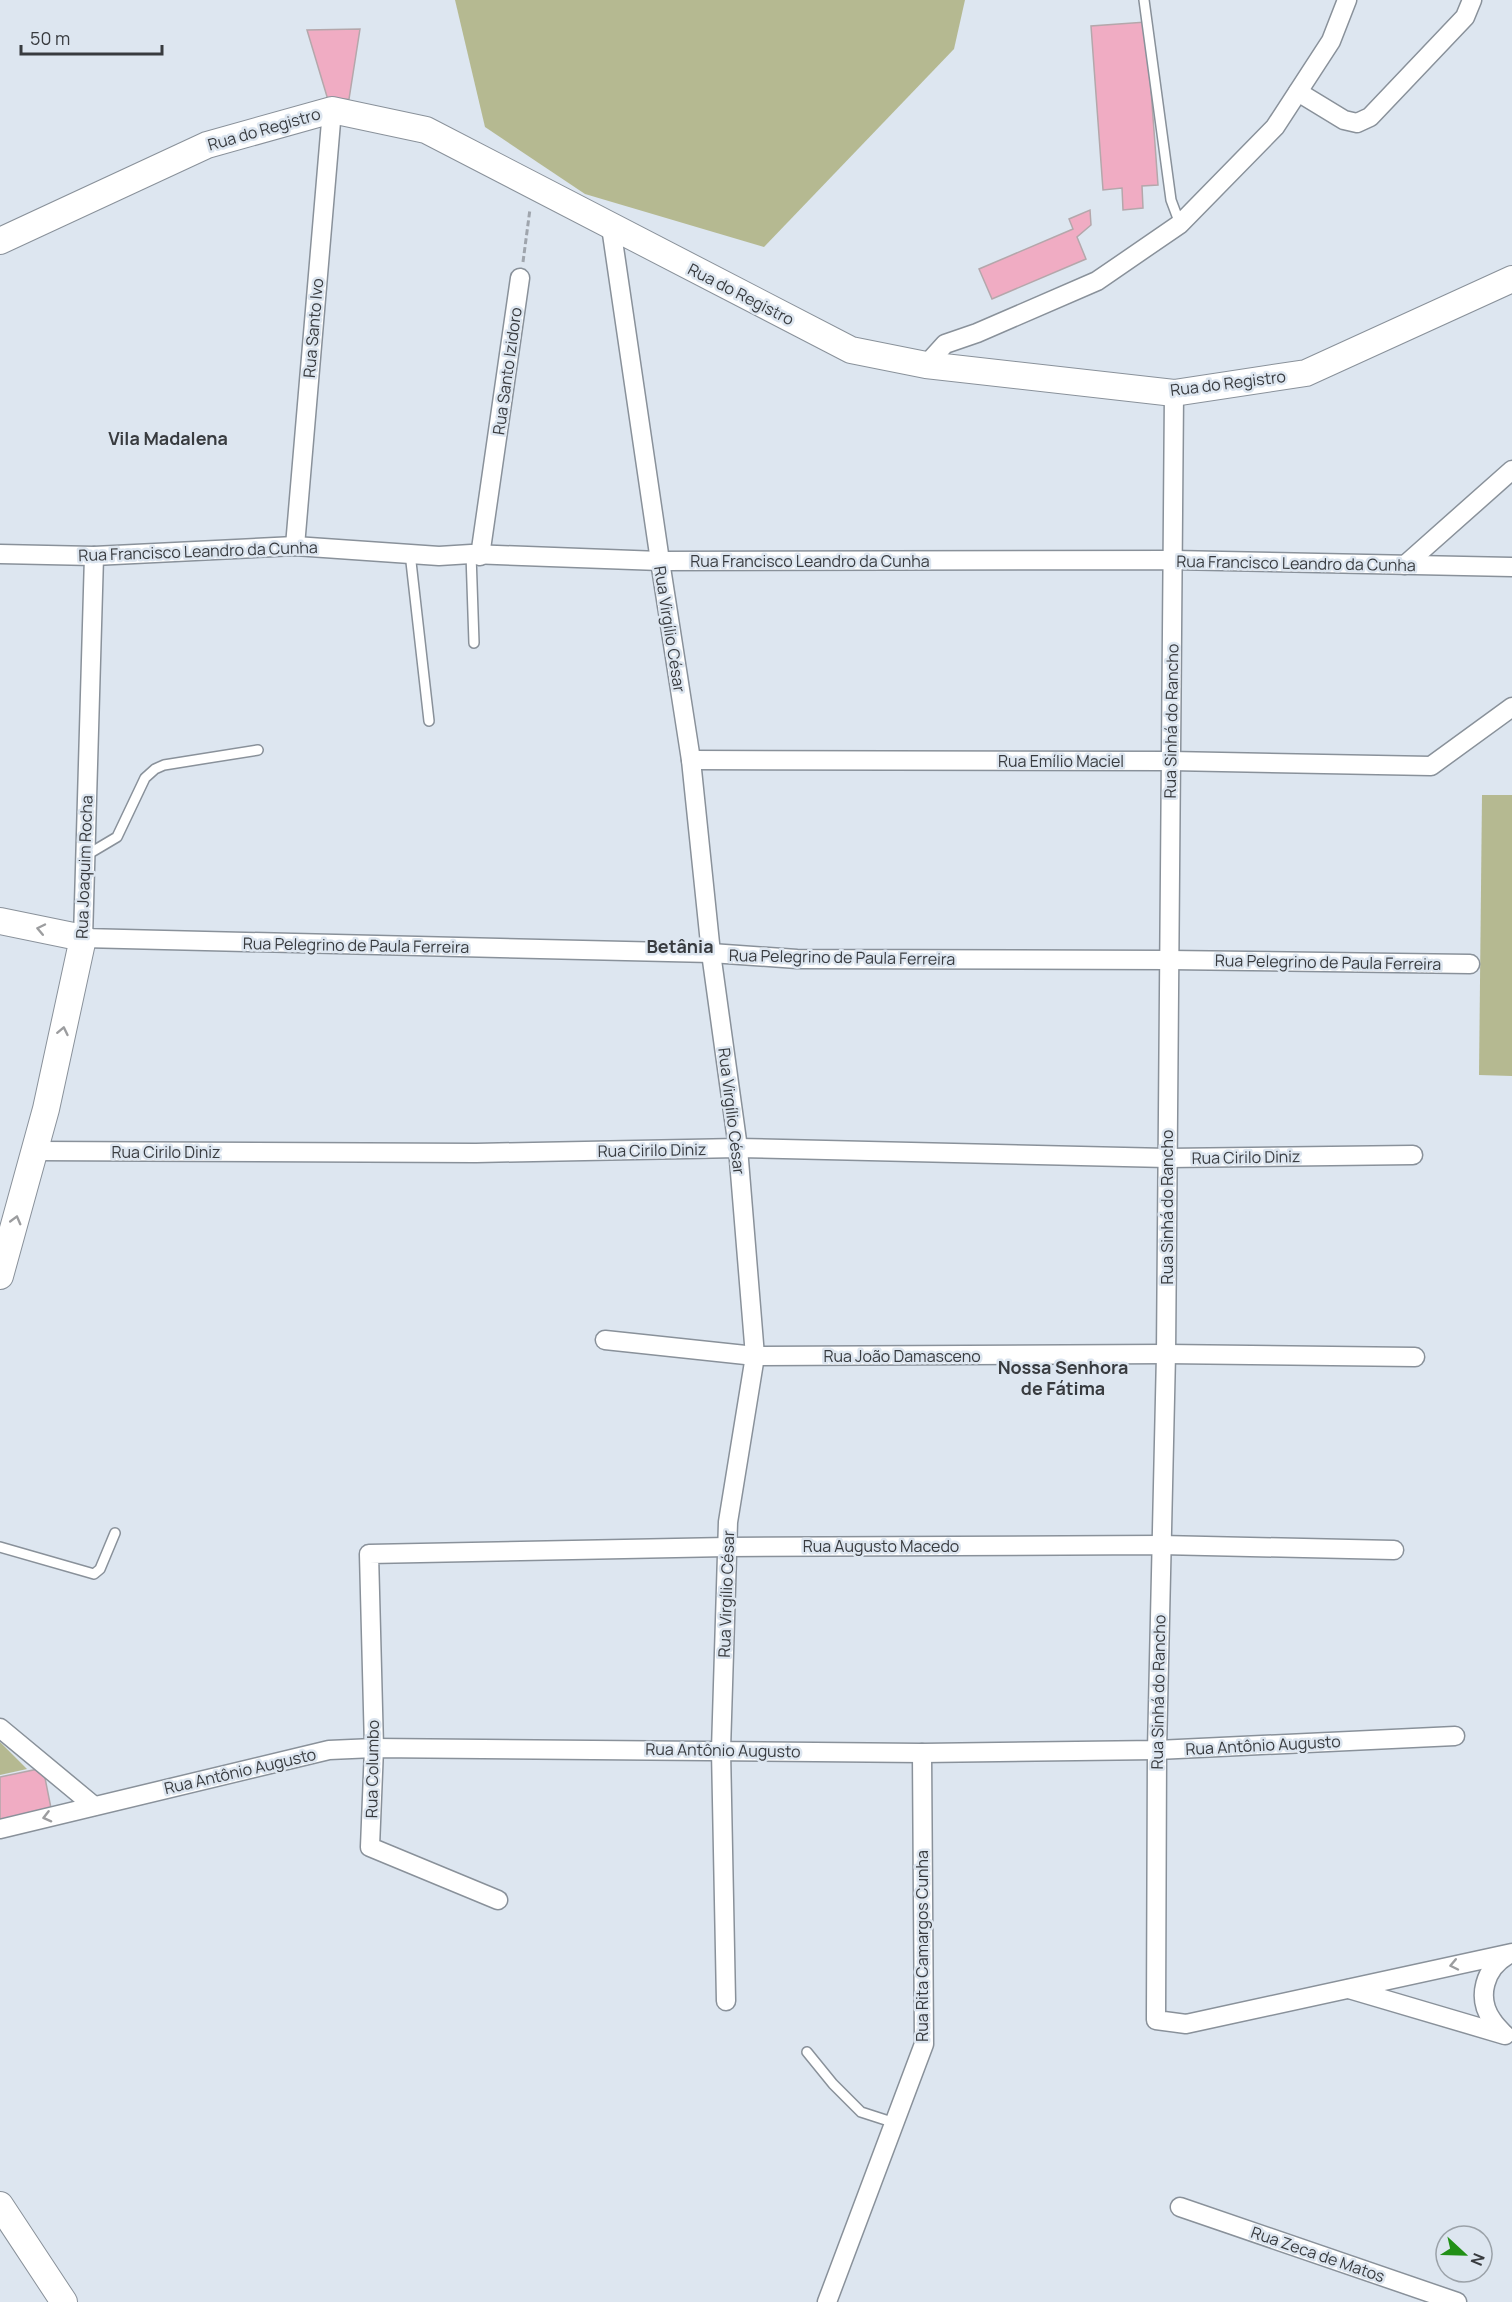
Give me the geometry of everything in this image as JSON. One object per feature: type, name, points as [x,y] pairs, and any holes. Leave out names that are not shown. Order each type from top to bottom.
[{"type":"main road","name":"Rua do Registro","points":[[0,240],[207,146],[332,110],[426,130],[851,350],[926,365],[1174,393],[1306,373],[1512,279]]},
{"type":"main road","name":"Rua Pelegrino de Paula Ferreira","points":[[0,921],[83,938]]},
{"type":"main road","name":"Rua Joaquim Rocha","points":[[0,1276],[46,1109],[83,938]]},
{"type":"main road","points":[[0,2205],[64,2302]]},
{"type":"street","points":[[926,365],[945,344],[977,333],[1097,281],[1180,224],[1275,127],[1331,41],[1347,0]]},
{"type":"street","points":[[1298,92],[1344,120],[1358,123],[1370,117],[1465,17],[1472,0]]},
{"type":"street","name":"Rua Santo Ivo","points":[[295,546],[332,110]]},
{"type":"street","name":"Rua Virgílio César","points":[[611,227],[691,760],[711,954],[738,1148],[755,1356],[728,1521],[720,1750],[726,2001]]},
{"type":"street","name":"Rua Santo Izidoro","points":[[476,555],[520,278]]},
{"type":"street","name":"Rua Sinhá do Rancho","points":[[1174,393],[1166,1354],[1157,1750],[1156,2020],[1185,2024],[1347,1988]]},
{"type":"street","points":[[1405,565],[1512,470]]},
{"type":"street","name":"Rua Francisco Leandro da Cunha","points":[[0,554],[94,556],[295,546],[440,556],[476,555],[660,561],[1173,560],[1512,567]]},
{"type":"street","name":"Rua Joaquim Rocha","points":[[83,938],[94,556]]},
{"type":"street","name":"Rua Emílio Maciel","points":[[691,760],[1171,761],[1431,766],[1512,707]]},
{"type":"street","name":"Rua Pelegrino de Paula Ferreira","points":[[83,938],[711,954],[797,959],[1470,964]]},
{"type":"street","name":"Rua Cirilo Diniz","points":[[34,1151],[476,1152],[738,1148],[1167,1158],[1413,1155]]},
{"type":"street","name":"Rua João Damasceno","points":[[605,1340],[755,1356],[1166,1354],[1415,1357]]},
{"type":"street","name":"Rua Augusto Macedo","points":[[369,1554],[728,1547],[1161,1545],[1394,1550]]},
{"type":"street","name":"Rua Columbo","points":[[369,1554],[374,1748],[370,1846],[498,1900]]},
{"type":"street","points":[[0,1728],[94,1806]]},
{"type":"street","name":"Rua Antônio Augusto","points":[[0,1829],[329,1750],[374,1748],[922,1753],[1157,1750],[1455,1736]]},
{"type":"street","name":"Rua Rita Camargos Cunha","points":[[826,2302],[924,2044],[922,1753]]},
{"type":"street","points":[[1347,1988],[1512,1953]]},
{"type":"street","points":[[1508,2036],[1491,2020],[1486,2009],[1484,1987],[1493,1966],[1512,1953]]},
{"type":"street","points":[[1347,1988],[1508,2036]]},
{"type":"street","name":"Rua Zeca de Matos","points":[[1180,2207],[1457,2302]]},
{"type":"lane","points":[[1144,0],[1171,200],[1180,224]]},
{"type":"lane","points":[[410,553],[429,722]]},
{"type":"lane","points":[[474,643],[476,555]]},
{"type":"lane","points":[[85,856],[117,837],[145,778],[155,769],[164,765],[258,750]]},
{"type":"lane","points":[[0,1547],[94,1574],[100,1569],[115,1533]]},
{"type":"lane","points":[[807,2052],[833,2084],[861,2112],[895,2123]]},
{"type":"path","points":[[520,278],[533,186]]},
{"type":"green space","points":[[455,0],[965,0],[954,49],[764,247],[585,194],[485,127]]},
{"type":"green space","points":[[1482,795],[1512,795],[1512,1076],[1479,1075]]},
{"type":"green space","points":[[0,1742],[27,1769],[0,1775]]},
{"type":"building","points":[[1146,22],[1158,185],[1142,186],[1143,208],[1123,210],[1122,188],[1103,190],[1091,26]]},
{"type":"building","points":[[360,29],[349,99],[328,100],[307,30]]},
{"type":"building","points":[[1090,210],[1091,225],[1077,237],[1086,259],[992,299],[979,269],[1073,229],[1069,219]]},
{"type":"building","points":[[43,1768],[52,1813],[0,1824],[0,1777]]},
{"type":"district","name":"Vila Madalena","points":[[168,439]]},
{"type":"district","name":"Betânia","points":[[680,947]]},
{"type":"district","name":"Nossa Senhora de Fátima","points":[[1063,1378]]}]
